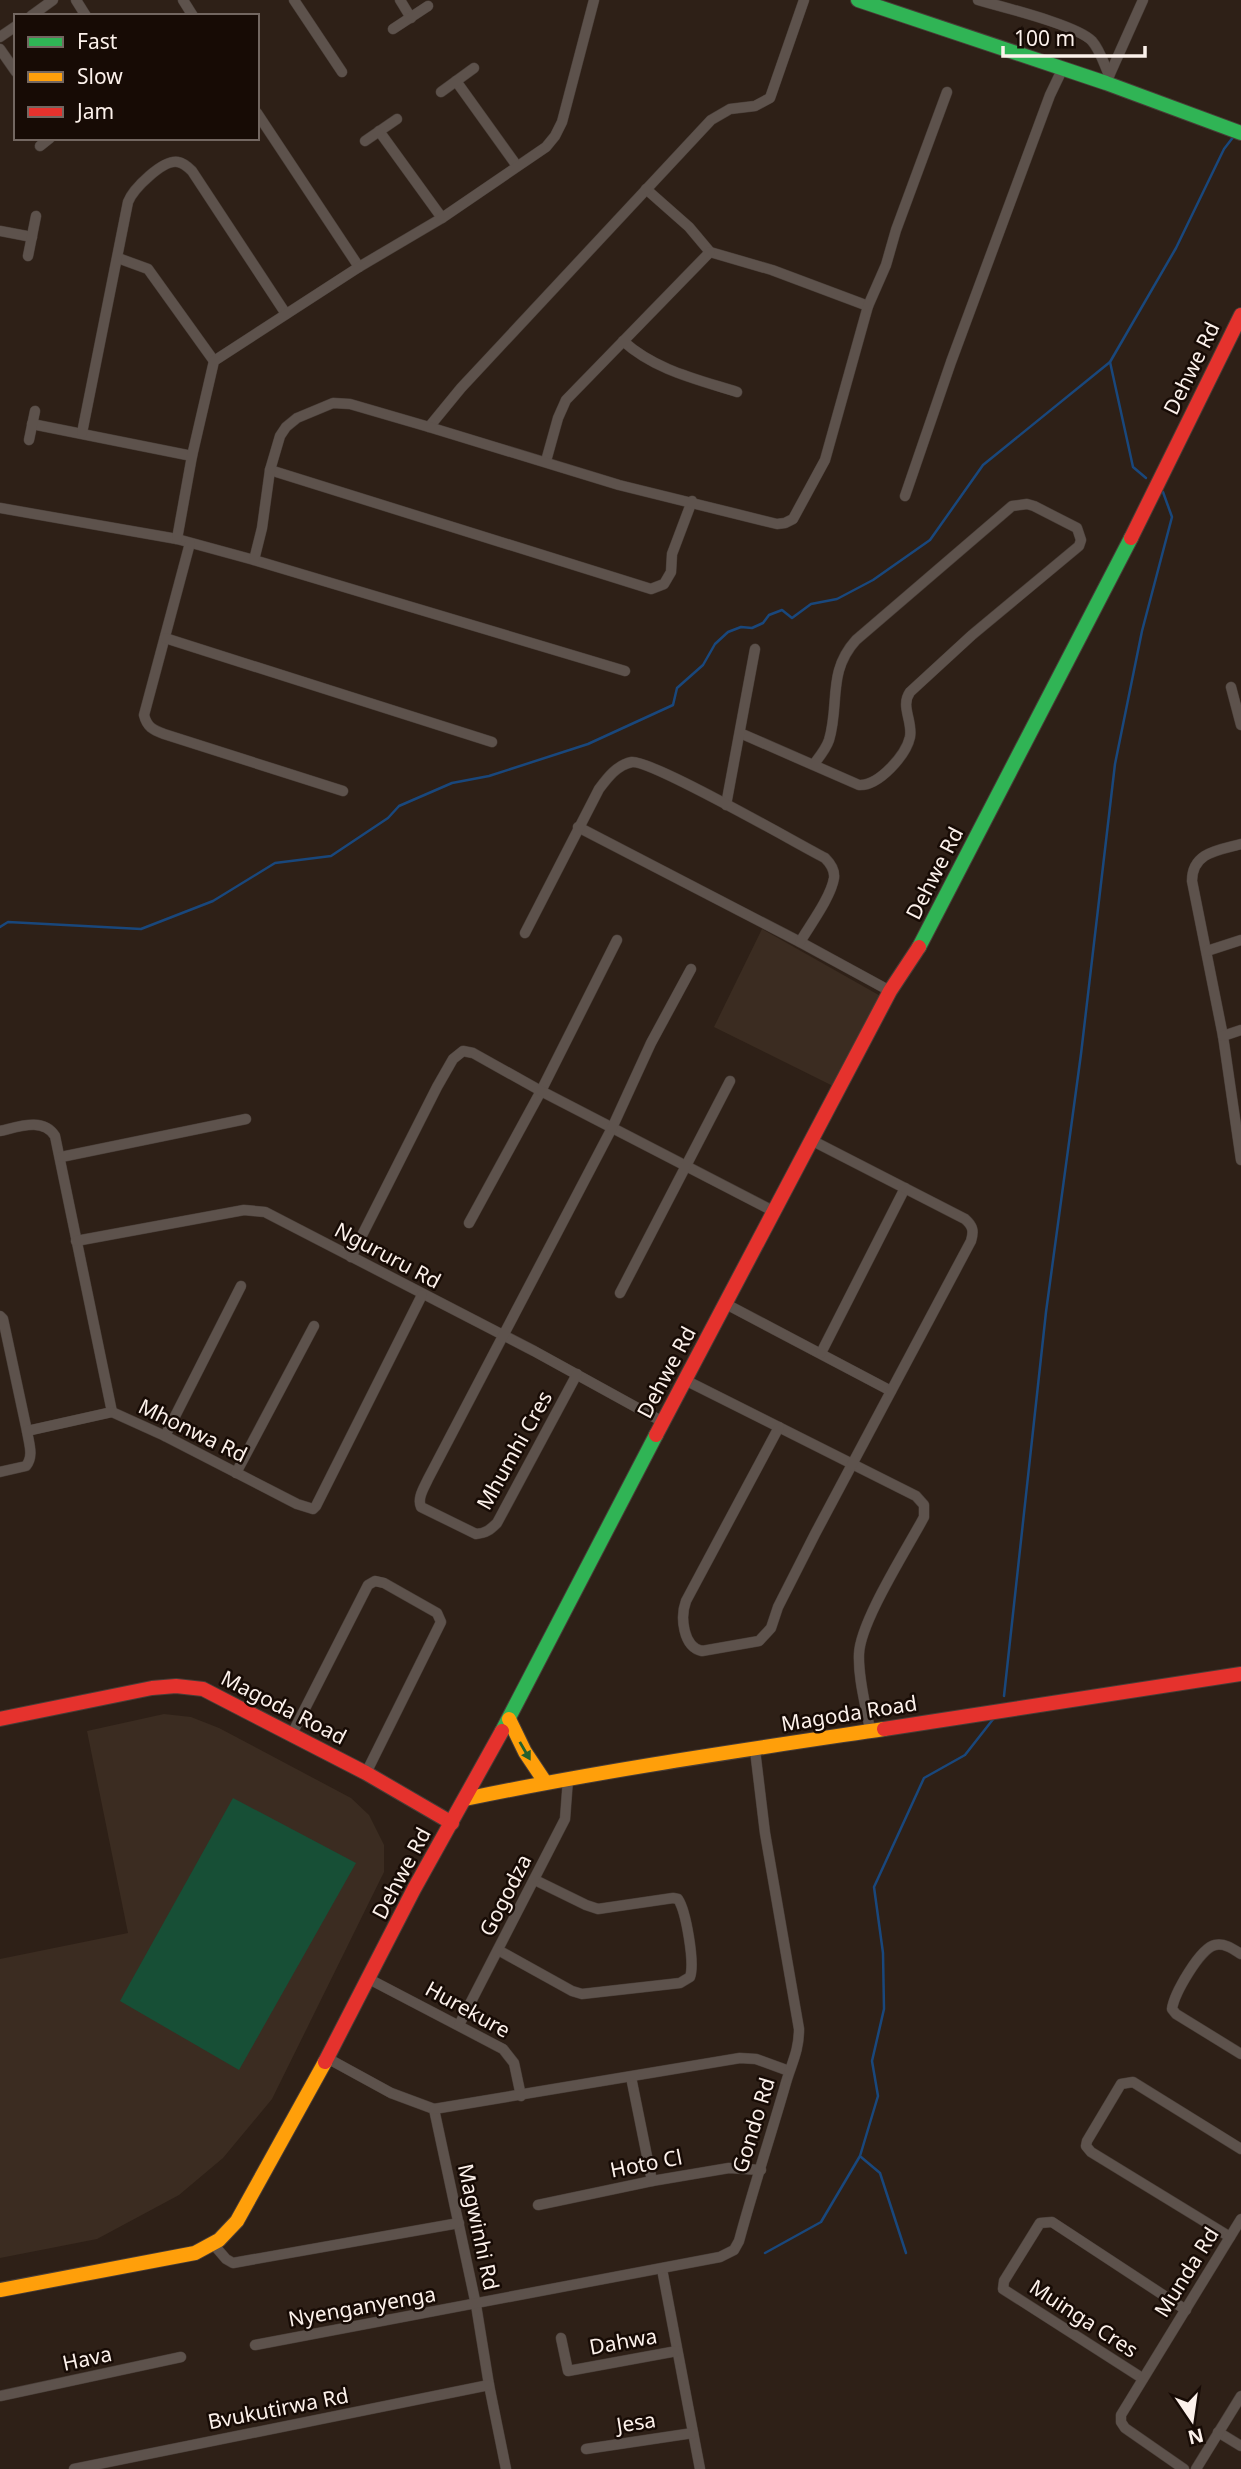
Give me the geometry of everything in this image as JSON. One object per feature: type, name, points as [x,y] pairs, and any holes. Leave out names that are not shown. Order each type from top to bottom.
[{"type":"street","points":[[34,14],[53,0]]},
{"type":"street","points":[[294,0],[342,72]]},
{"type":"street","points":[[400,0],[411,18]]},
{"type":"street","points":[[177,539],[192,456],[214,361],[359,267],[442,218],[546,147],[562,122],[594,0]]},
{"type":"street","points":[[429,427],[461,388],[720,113],[730,108],[755,106],[770,98],[804,0]]},
{"type":"street","points":[[858,0],[1062,69],[1108,79],[1236,131]]},
{"type":"street","points":[[978,0],[1053,23],[1085,36],[1095,45],[1108,79]]},
{"type":"street","points":[[1108,79],[1143,0]]},
{"type":"street","points":[[393,29],[428,6]]},
{"type":"street","points":[[0,49],[14,69]]},
{"type":"street","points":[[441,92],[474,68]]},
{"type":"street","points":[[905,496],[951,362],[1062,69]]},
{"type":"street","points":[[456,81],[517,166]]},
{"type":"street","points":[[254,560],[262,528],[270,470],[280,436],[297,418],[323,405],[342,402],[619,485],[777,524],[793,519],[825,460],[868,306],[886,265],[896,230],[947,92]]},
{"type":"street","points":[[259,116],[359,267]]},
{"type":"street","points":[[365,141],[397,119]]},
{"type":"street","points":[[379,131],[442,218]]},
{"type":"street","points":[[40,146],[48,140]]},
{"type":"street","points":[[82,433],[126,211],[132,193],[163,166],[179,162],[192,171],[286,314]]},
{"type":"street","points":[[646,189],[690,227],[710,252],[772,270],[868,306]]},
{"type":"street","points":[[28,256],[36,216]]},
{"type":"street","points":[[0,231],[32,237]]},
{"type":"street","points":[[546,461],[566,400],[710,252]]},
{"type":"street","points":[[118,258],[148,269],[214,361]]},
{"type":"street","name":"Dehwe Rd","points":[[0,2290],[195,2253],[214,2245],[228,2234],[237,2221],[327,2059],[414,1889],[509,1719],[545,1645],[890,991],[929,930],[1049,692],[1105,591],[1241,315]]},
{"type":"street","points":[[623,341],[640,356],[655,364],[737,392]]},
{"type":"street","points":[[29,440],[34,411]]},
{"type":"street","points":[[32,424],[192,456]]},
{"type":"street","points":[[270,470],[651,589],[664,584],[671,572],[672,554],[692,501]]},
{"type":"street","points":[[740,733],[859,785],[872,783],[883,776],[910,737],[905,701],[907,697],[972,635],[1079,546],[1081,540],[1077,528],[1034,506],[1012,506],[856,640],[847,649],[839,667],[828,742],[814,764]]},
{"type":"street","points":[[0,508],[177,539],[625,671]]},
{"type":"street","points":[[190,543],[144,715],[149,727],[343,791]]},
{"type":"street","points":[[165,638],[492,742]]},
{"type":"street","points":[[726,805],[755,649]]},
{"type":"street","points":[[1231,687],[1241,725]]},
{"type":"street","points":[[525,933],[599,789],[610,775],[632,762],[650,766],[825,858],[834,877],[831,889],[800,942]]},
{"type":"street","points":[[578,827],[890,991]]},
{"type":"street","points":[[1241,844],[1206,853],[1192,872],[1238,1122],[1241,1160]]},
{"type":"street","points":[[469,1223],[541,1091],[617,940]]},
{"type":"street","points":[[1207,951],[1241,940]]},
{"type":"street","points":[[502,1336],[612,1128],[651,1043],[691,969]]},
{"type":"street","points":[[1223,1036],[1241,1030]]},
{"type":"street","points":[[351,1257],[437,1087],[457,1053],[463,1051],[473,1053],[775,1212]]},
{"type":"street","points":[[620,1293],[730,1081]]},
{"type":"street","points":[[61,1157],[246,1119]]},
{"type":"street","points":[[0,1131],[30,1125],[46,1127],[55,1136],[112,1412]]},
{"type":"street","points":[[779,1427],[683,1609],[687,1638],[696,1650],[743,1645],[759,1641],[766,1634],[973,1233],[970,1223],[965,1219],[813,1141]]},
{"type":"street","points":[[821,1353],[905,1188]]},
{"type":"street","name":"Ngururu Rd","points":[[76,1241],[255,1210],[268,1213],[577,1374],[663,1422]]},
{"type":"street","points":[[164,1436],[241,1286]]},
{"type":"street","name":"Mhonwa Rd","points":[[27,1431],[112,1412],[313,1509],[422,1295]]},
{"type":"street","points":[[726,1304],[891,1391]]},
{"type":"street","points":[[0,1316],[3,1319],[31,1454],[26,1466],[0,1472]]},
{"type":"street","points":[[236,1473],[313,1326]]},
{"type":"street","name":"Mhumhi Cres","points":[[502,1336],[428,1479],[421,1495],[421,1507],[476,1534],[491,1530],[577,1374]]},
{"type":"street","points":[[685,1380],[916,1496],[921,1501],[925,1510],[924,1517],[868,1622],[861,1642],[859,1657],[870,1730]]},
{"type":"street","points":[[292,1734],[368,1585],[374,1581],[384,1583],[436,1613],[441,1622],[366,1773]]},
{"type":"street","name":"Magoda Road","points":[[465,1799],[545,1782],[1241,1674]]},
{"type":"street","name":"Magoda Road","points":[[0,1718],[152,1688],[176,1686],[203,1689],[366,1773],[452,1823]]},
{"type":"street","points":[[509,1719],[525,1752],[545,1782]]},
{"type":"street","name":"Gondo Rd","points":[[476,2305],[720,2258],[734,2250],[739,2241],[789,2071],[798,2054],[799,2029],[765,1833],[755,1750]]},
{"type":"street","name":"Gogodza","points":[[459,2025],[565,1818],[568,1779]]},
{"type":"street","points":[[498,1950],[582,1994],[680,1983],[690,1977],[692,1965],[683,1909],[678,1899],[598,1909],[535,1880]]},
{"type":"street","points":[[1241,1954],[1223,1945],[1208,1948],[1193,1965],[1173,2001],[1172,2009],[1241,2054]]},
{"type":"street","name":"Hurekure","points":[[369,1979],[508,2053],[514,2063],[521,2096]]},
{"type":"street","points":[[327,2059],[391,2093],[434,2109],[740,2058],[756,2059],[789,2071]]},
{"type":"street","points":[[631,2077],[652,2181]]},
{"type":"street","points":[[1230,2236],[1091,2152],[1086,2146],[1121,2084],[1133,2082],[1241,2149]]},
{"type":"street","name":"Magwinhi Rd","points":[[434,2109],[476,2305],[504,2469]]},
{"type":"street","name":"Hoto Cl","points":[[538,2205],[729,2168],[761,2170]]},
{"type":"street","name":"Munda Rd","points":[[1184,2469],[1125,2428],[1121,2422],[1121,2414],[1241,2219]]},
{"type":"street","name":"Muinga Cres","points":[[1142,2378],[1003,2289],[1004,2281],[1040,2223],[1052,2222],[1186,2310]]},
{"type":"street","points":[[214,2245],[233,2263],[459,2223]]},
{"type":"street","points":[[662,2269],[699,2469]]},
{"type":"street","name":"Nyenganyenga","points":[[255,2344],[476,2305]]},
{"type":"street","name":"Dahwa","points":[[561,2338],[568,2371],[677,2351]]},
{"type":"street","name":"Hava","points":[[0,2396],[181,2357]]},
{"type":"street","name":"Bvukutirwa Rd","points":[[74,2469],[489,2385]]},
{"type":"street","points":[[1196,2469],[1241,2396]]},
{"type":"street","points":[[1218,2432],[1241,2446]]},
{"type":"street","name":"Jesa","points":[[586,2449],[693,2433]]},
{"type":"shaded area","points":[[762,929],[884,998],[837,1088],[714,1027]]},
{"type":"shaded area","points":[[164,1714],[191,1717],[219,1728],[351,1798],[369,1815],[384,1845],[384,1872],[272,2099],[223,2158],[179,2195],[97,2239],[0,2258],[0,1959],[128,1933],[87,1731]]},
{"type":"green space","points":[[233,1798],[356,1863],[239,2070],[120,2001]]},
{"type":"waterway","points":[[0,927],[8,922],[141,929],[213,901],[275,863],[331,856],[388,818],[399,806],[452,783],[489,776],[588,744],[673,705],[677,688],[703,665],[715,644],[728,632],[741,627],[752,628],[763,623],[769,615],[782,610],[792,618],[811,604],[837,599],[873,580],[930,540],[983,465],[1110,362],[1176,248],[1224,149],[1234,136]]},
{"type":"waterway","points":[[1110,362],[1133,467],[1146,478]]},
{"type":"waterway","points":[[1004,1696],[1046,1312],[1081,1054],[1115,764],[1142,631],[1172,517],[1163,492]]},
{"type":"waterway","points":[[765,2253],[821,2222],[860,2156],[878,2096],[872,2061],[884,2009],[883,1953],[874,1887],[924,1778],[965,1755],[994,1718]]},
{"type":"waterway","points":[[861,2157],[880,2173],[906,2253]]},
{"type":"traffic: fast","points":[[858,0],[1106,83],[1241,133]]},
{"type":"traffic: fast","points":[[919,947],[1131,538]]},
{"type":"traffic: fast","points":[[502,1731],[656,1435]]},
{"type":"traffic: slow","points":[[509,1719],[525,1752],[545,1782]]},
{"type":"traffic: slow","points":[[465,1799],[622,1770],[884,1729]]},
{"type":"traffic: slow","points":[[0,2290],[195,2253],[219,2240],[237,2221],[325,2062]]},
{"type":"traffic: jam","points":[[1131,538],[1241,315]]},
{"type":"traffic: jam","points":[[656,1435],[890,991],[919,947]]},
{"type":"traffic: jam","points":[[884,1729],[1241,1674]]},
{"type":"traffic: jam","points":[[0,1719],[152,1688],[176,1686],[203,1689],[366,1773],[452,1823]]},
{"type":"traffic: jam","points":[[325,2062],[414,1889],[502,1731]]}]
